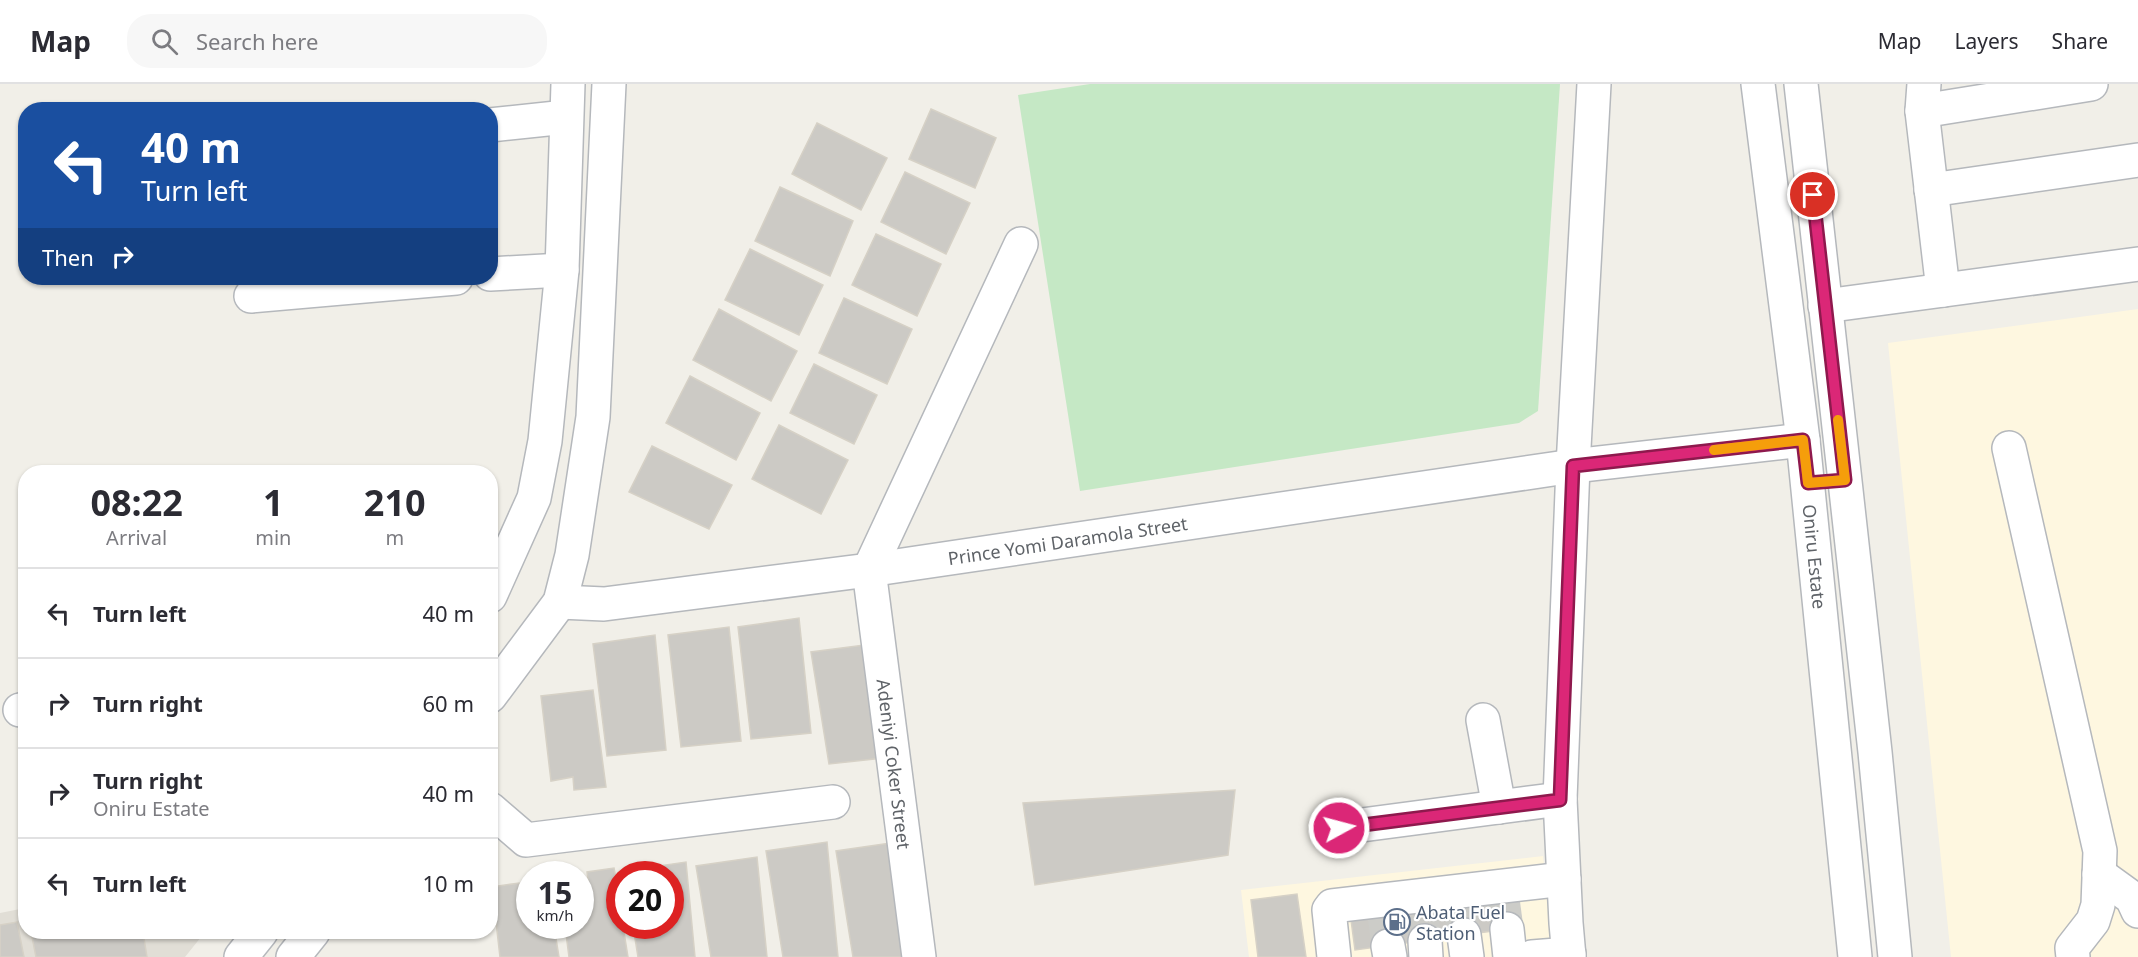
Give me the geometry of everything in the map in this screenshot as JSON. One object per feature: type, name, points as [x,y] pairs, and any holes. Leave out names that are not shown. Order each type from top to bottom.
[{"type":"street","points":[[498,578],[534,498],[545,441],[562,270],[568,84]]},
{"type":"street","points":[[498,685],[560,602],[580,513],[593,417],[609,84]]},
{"type":"street","points":[[1532,957],[1569,956],[1560,800],[1573,466],[1594,84]]},
{"type":"street","name":"Oniru Estate","points":[[1758,84],[1808,483],[1855,957]]},
{"type":"street","points":[[1801,84],[1874,740],[1895,957]]},
{"type":"street","points":[[1943,290],[1923,98],[2091,84]]},
{"type":"street","points":[[498,124],[566,117]]},
{"type":"street","points":[[1931,190],[2138,160]]},
{"type":"street","points":[[869,570],[1021,244]]},
{"type":"street","points":[[1825,306],[2138,264]]},
{"type":"street","points":[[498,270],[562,270]]},
{"type":"street","points":[[251,296],[376,285]]},
{"type":"street","name":"Prince Yomi Daramola Street","points":[[560,602],[604,604],[869,570],[1573,466],[1803,440]]},
{"type":"street","points":[[2009,448],[2100,851],[2098,905],[2093,921],[2072,948],[2073,957]]},
{"type":"street","points":[[1808,483],[1845,480]]},
{"type":"street","name":"Adeniyi Coker Street","points":[[869,570],[919,957]]},
{"type":"street","points":[[1483,720],[1499,807]]},
{"type":"street","points":[[1339,828],[1560,800]]},
{"type":"street","points":[[498,816],[526,840],[833,802]]},
{"type":"street","points":[[2099,874],[2132,898],[2138,911]]},
{"type":"street","points":[[1334,957],[1330,908],[1386,930],[1506,917],[1564,879]]},
{"type":"street","points":[[241,957],[255,939]]},
{"type":"street","points":[[293,957],[307,939]]},
{"type":"shaded area","points":[[2138,309],[2138,957],[1951,957],[1888,343]]},
{"type":"shaded area","name":"Abata Fuel Station","points":[[1543,856],[1553,957],[1249,957],[1241,890]]},
{"type":"shaded area","points":[[18,909],[18,939],[199,939],[185,957],[0,957],[0,913]]},
{"type":"green space","points":[[1090,84],[1560,84],[1538,411],[1519,423],[1080,491],[1018,95]]},
{"type":"building","points":[[931,109],[996,138],[975,188],[909,159]]},
{"type":"building","points":[[817,123],[887,158],[861,210],[792,174]]},
{"type":"building","points":[[905,172],[970,203],[946,254],[881,222]]},
{"type":"building","points":[[780,187],[853,221],[830,276],[755,241]]},
{"type":"building","points":[[876,234],[941,264],[917,316],[852,285]]},
{"type":"building","points":[[750,249],[823,285],[799,335],[725,300]]},
{"type":"building","points":[[844,298],[912,329],[887,384],[819,353]]},
{"type":"building","points":[[719,309],[797,351],[771,401],[693,360]]},
{"type":"building","points":[[814,364],[877,395],[854,444],[790,413]]},
{"type":"building","points":[[690,376],[760,413],[736,460],[666,423]]},
{"type":"building","points":[[779,425],[848,460],[821,514],[752,479]]},
{"type":"building","points":[[652,446],[732,485],[709,529],[629,492]]},
{"type":"building","points":[[799,618],[811,733],[751,739],[738,627]]},
{"type":"building","points":[[729,627],[741,741],[681,747],[668,635]]},
{"type":"building","points":[[655,635],[666,750],[607,756],[593,644]]},
{"type":"building","points":[[872,644],[883,758],[829,764],[811,652]]},
{"type":"building","points":[[593,690],[606,787],[574,790],[573,777],[551,781],[541,696]]},
{"type":"building","points":[[1235,790],[1228,855],[1035,885],[1023,803]]},
{"type":"building","points":[[827,842],[838,957],[783,957],[766,851]]},
{"type":"building","points":[[897,842],[909,957],[853,957],[836,851]]},
{"type":"building","points":[[757,857],[767,957],[711,957],[696,866]]},
{"type":"building","points":[[684,862],[686,862],[695,957],[638,957],[635,939],[684,939]]},
{"type":"building","points":[[606,869],[606,939],[625,939],[628,957],[569,957],[567,939],[594,939],[594,871]]},
{"type":"building","points":[[516,883],[516,939],[556,939],[559,957],[500,957],[498,886]]},
{"type":"building","points":[[1297,894],[1306,957],[1258,957],[1251,900]]},
{"type":"building","points":[[1511,898],[1514,928],[1355,950],[1351,920]]},
{"type":"building","points":[[17,922],[18,939],[20,939],[24,957],[0,957],[0,925]]},
{"type":"building","points":[[32,939],[144,939],[147,957],[36,957]]},
{"type":"tunnel","points":[[1503,899],[1507,929]]},
{"type":"tunnel","points":[[1460,903],[1464,935]]},
{"type":"tunnel","points":[[1421,909],[1425,941]]},
{"type":"tunnel","points":[[1384,915],[1388,946]]},
{"type":"slow traffic","points":[[1714,450],[1803,440],[1808,483],[1845,480],[1838,420]]},
{"type":"place","name":"Abata Fuel Station","points":[[1397,922]]},
{"type":"route","points":[[1339,828],[1560,800],[1573,466],[1803,440],[1808,483],[1845,480],[1813,195]]}]
